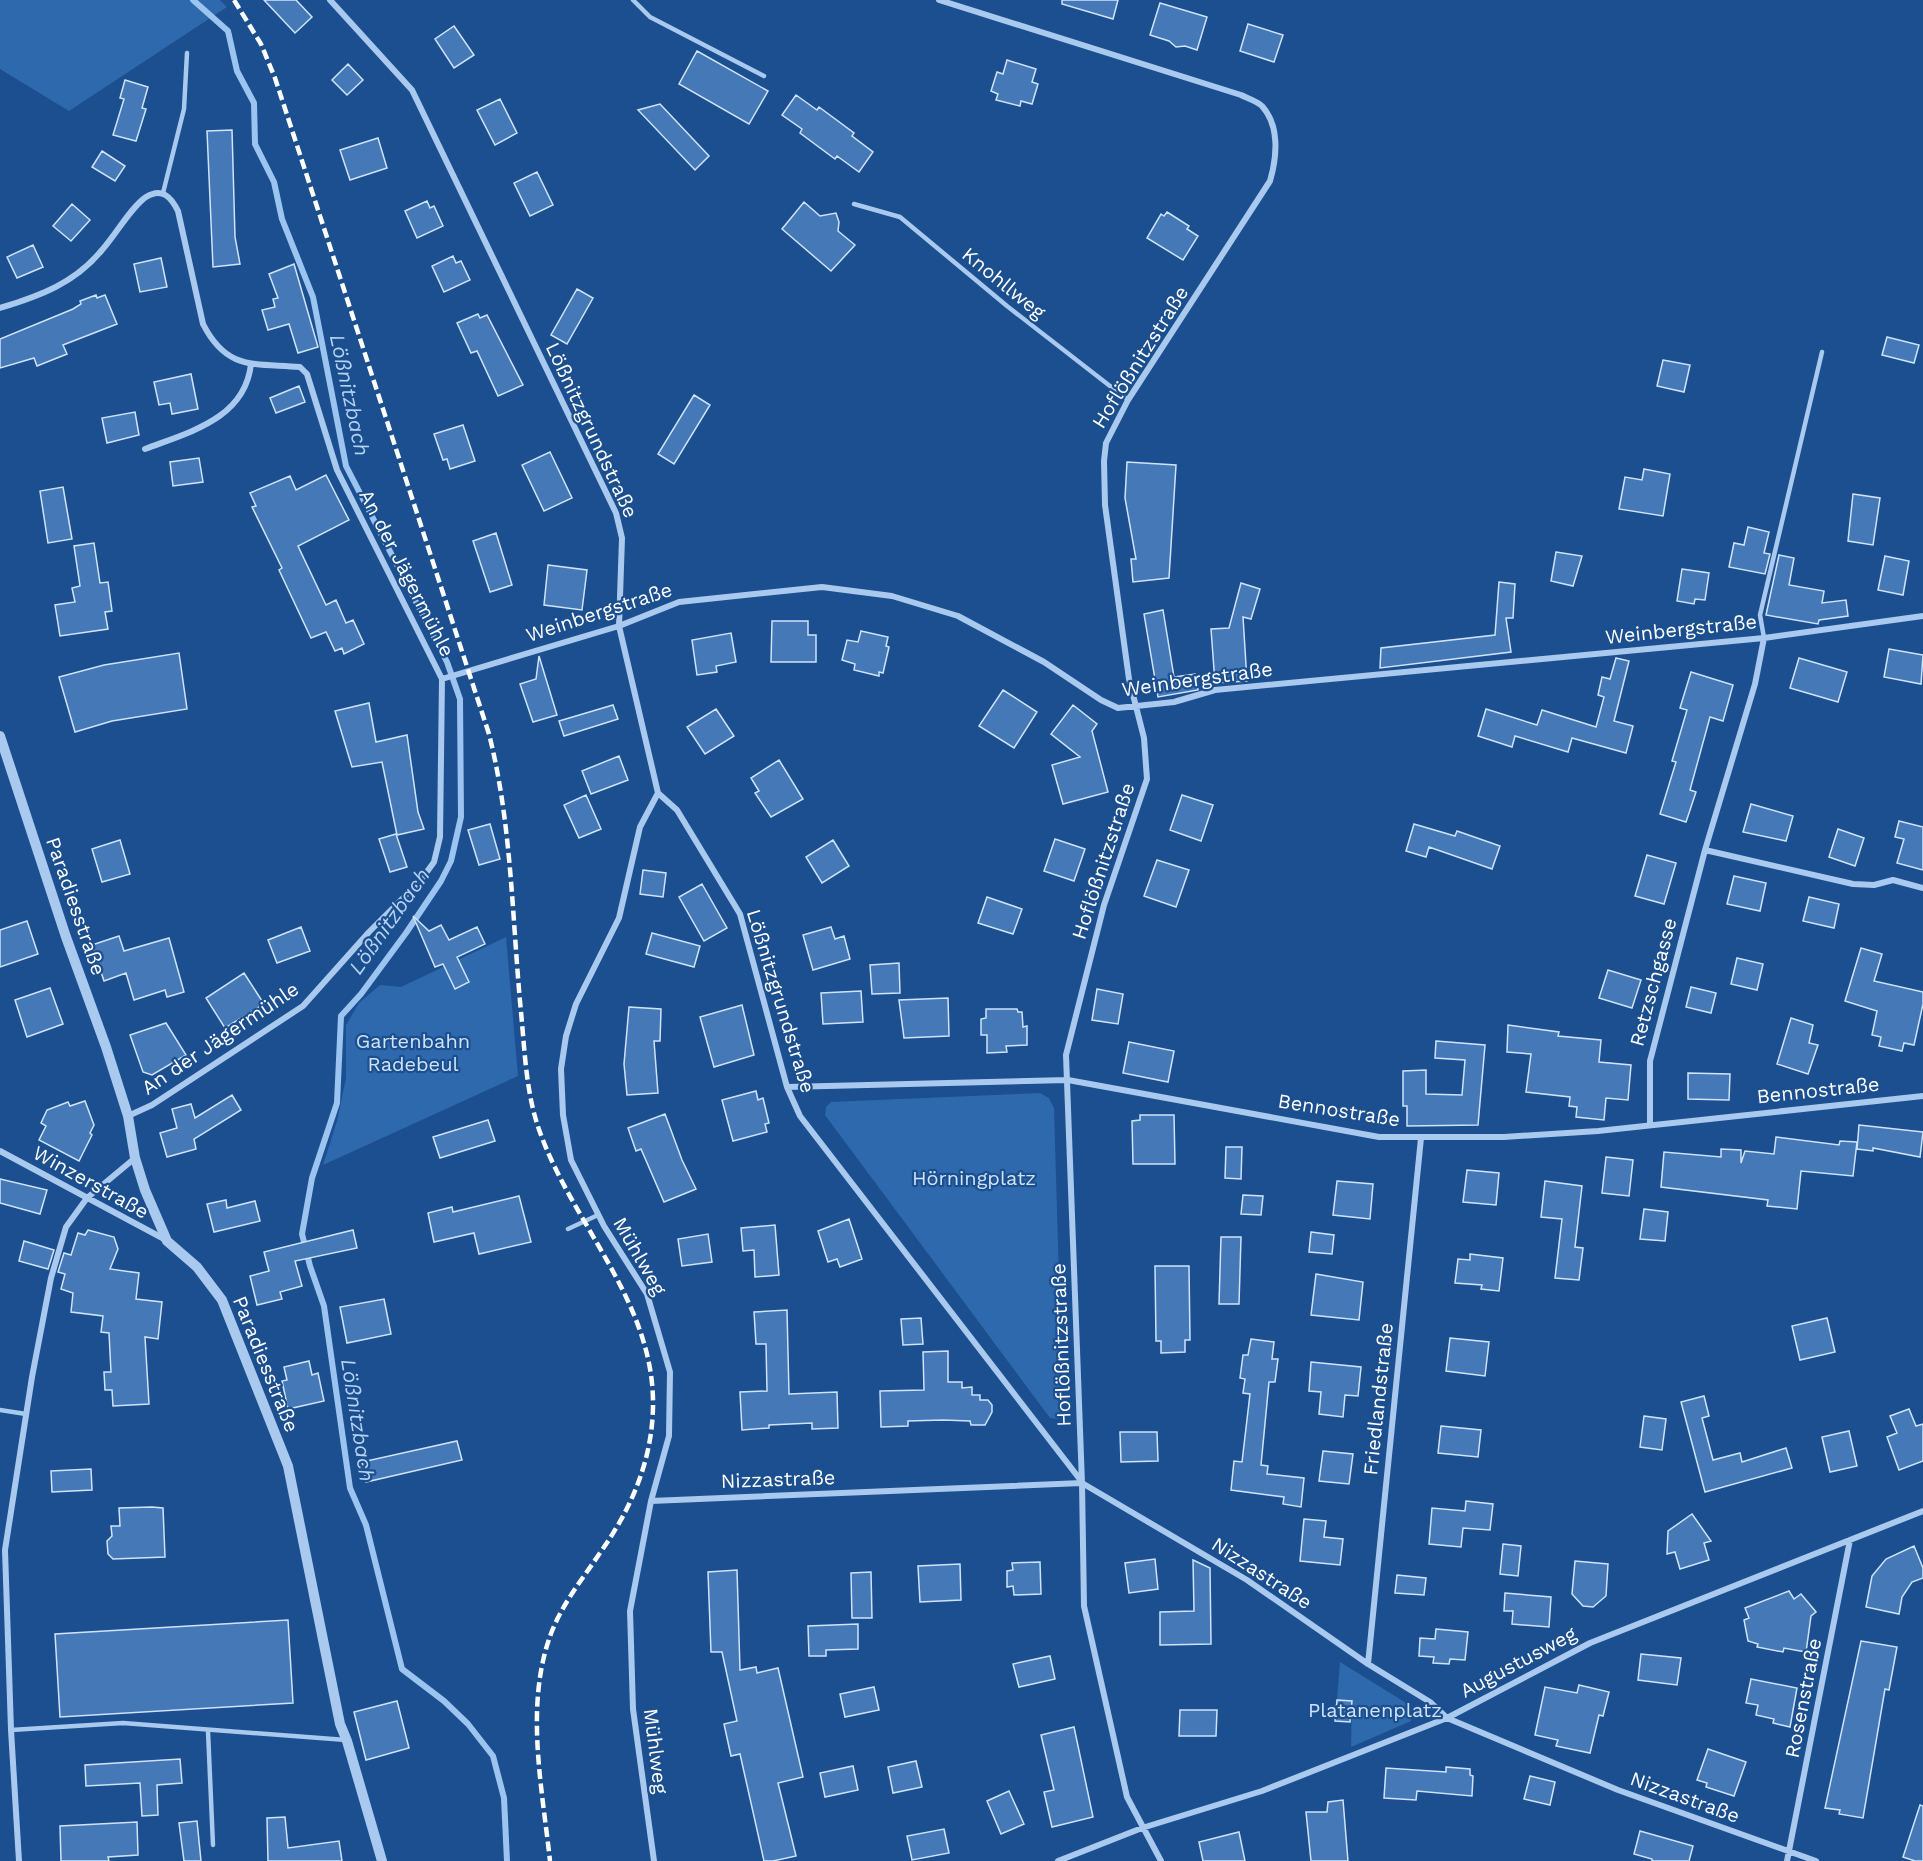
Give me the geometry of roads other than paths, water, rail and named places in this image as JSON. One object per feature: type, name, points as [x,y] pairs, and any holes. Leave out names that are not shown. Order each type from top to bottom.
[{"type":"street","name":"Lößnitzgrundstraße","points":[[330,0],[412,90],[616,513],[622,538],[619,626],[658,793],[677,810],[740,914],[787,1087],[800,1116],[1082,1483]]},
{"type":"street","name":"Hoflößnitzstraße","points":[[939,0],[1241,95],[1261,105],[1269,118],[1276,144],[1276,161],[1270,181],[1128,400],[1106,442],[1103,480],[1128,679],[1144,738],[1147,779],[1098,928],[1065,1055],[1068,1080],[1082,1483],[1083,1606],[1127,1797],[1161,1861]]},
{"type":"street","points":[[0,308],[45,294],[87,268],[140,202],[147,197],[162,193]]},
{"type":"street","name":"An der Jägermühle","points":[[128,1116],[152,1105],[303,1006],[369,932],[421,880],[434,862],[440,837],[443,679],[337,470],[307,374],[300,367],[251,364],[221,352],[211,340],[203,324],[178,211],[169,196],[162,193]]},
{"type":"street","points":[[145,449],[214,422],[237,398],[246,384],[251,364]]},
{"type":"street","name":"Weinbergstraße","points":[[443,679],[619,626],[679,602],[805,588],[867,592],[958,616],[1044,662],[1101,700],[1118,708],[1173,702],[1215,690],[1764,638],[1923,616]]},
{"type":"street","name":"Retzschgasse","points":[[1650,1125],[1650,1061],[1705,850],[1755,684],[1764,638]]},
{"type":"street","name":"Paradiesstraße","points":[[0,736],[128,1116],[135,1158],[145,1190],[167,1241],[197,1267],[222,1300],[288,1466],[340,1724],[382,1861]]},
{"type":"street","name":"Mühlweg","points":[[654,1861],[633,1709],[630,1611],[651,1501],[669,1436],[670,1372],[647,1294],[598,1215],[571,1160],[563,1115],[561,1069],[566,1036],[576,1004],[619,918],[640,827],[658,793]]},
{"type":"street","points":[[1705,850],[1853,884],[1874,885],[1893,880],[1923,888]]},
{"type":"street","name":"Bennostraße","points":[[787,1087],[1068,1080],[1379,1137],[1421,1138],[1504,1137],[1650,1125],[1923,1096]]},
{"type":"street","name":"Friedlandstraße","points":[[1368,1664],[1421,1138]]},
{"type":"street","name":"Winzerstraße","points":[[0,1151],[167,1241]]},
{"type":"street","points":[[19,1861],[11,1730],[5,1550],[26,1414],[43,1316],[59,1244],[66,1227],[87,1198],[135,1158]]},
{"type":"street","name":"Nizzastraße","points":[[651,1501],[1082,1483],[1247,1580],[1368,1664],[1430,1702],[1447,1718],[1618,1790],[1816,1861]]},
{"type":"street","name":"Augustusweg","points":[[1058,1861],[1142,1827],[1262,1791],[1447,1718],[1590,1643],[1732,1584],[1923,1511]]},
{"type":"street","name":"Rosenstraße","points":[[1787,1861],[1850,1540]]},
{"type":"lane","points":[[633,0],[650,17],[764,76]]},
{"type":"lane","points":[[162,193],[184,109],[187,53]]},
{"type":"lane","name":"Knohllweg","points":[[854,204],[900,217],[1007,306],[1128,400]]},
{"type":"lane","points":[[1764,638],[1760,615],[1822,352]]},
{"type":"lane","points":[[568,1229],[598,1215]]},
{"type":"lane","points":[[0,1410],[26,1414]]},
{"type":"lane","points":[[11,1730],[123,1724],[338,1738],[347,1741]]},
{"type":"lane","points":[[208,1731],[213,1845]]},
{"type":"waterway","name":"Lößnitzbach","points":[[193,0],[228,31],[237,71],[254,103],[255,144],[274,182],[282,219],[313,297],[346,466],[447,662],[460,699],[461,817],[451,861],[441,881],[406,933],[361,994],[341,1016],[337,1103],[312,1178],[302,1234],[324,1306],[350,1488],[366,1525],[402,1669],[444,1701],[468,1724],[493,1756],[504,1798],[507,1861]]},
{"type":"railway","points":[[234,0],[261,44],[275,78],[489,734],[497,768],[507,837],[525,1059],[536,1120],[556,1169],[627,1300],[641,1334],[650,1370],[652,1427],[638,1482],[613,1534],[562,1609],[552,1631],[544,1658],[537,1716],[540,1774],[550,1861]]},
{"type":"park label","name":"Gartenbahn Radebeul","points":[[413,1052]]},
{"type":"park label","name":"Hörningplatz","points":[[974,1178]]},
{"type":"park label","name":"Platanenplatz","points":[[1375,1710]]}]
